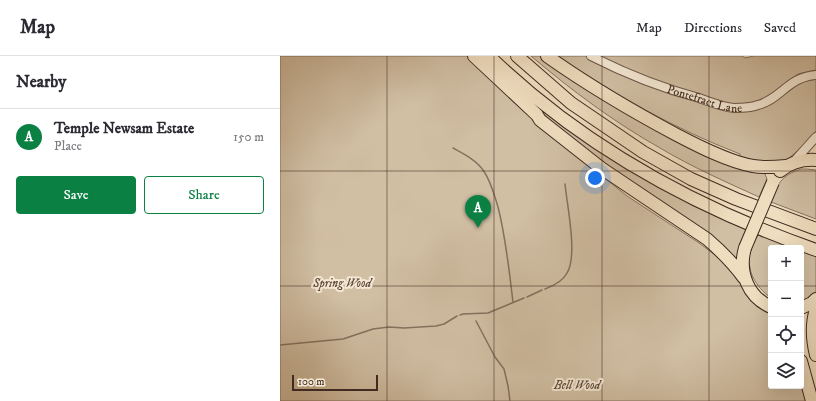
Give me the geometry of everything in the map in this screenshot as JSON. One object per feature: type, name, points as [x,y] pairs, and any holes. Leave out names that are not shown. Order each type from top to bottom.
[{"type":"highway","points":[[465,56],[531,117],[540,120],[601,168],[720,249],[744,278],[751,291],[758,299],[768,306]]},
{"type":"highway","points":[[474,56],[537,115],[540,120]]},
{"type":"highway","points":[[488,56],[508,75],[542,103],[576,129],[623,160],[680,192],[729,215],[786,240],[816,250]]},
{"type":"highway","points":[[517,56],[571,103],[643,152],[692,179],[736,199],[816,229]]},
{"type":"highway","points":[[547,56],[566,70],[599,90],[692,143],[743,164],[753,166],[788,166]]},
{"type":"highway","points":[[744,278],[743,258],[745,248],[776,175],[795,162],[807,159],[816,160]]},
{"type":"highway","points":[[804,307],[812,303],[816,299]]},
{"type":"highway","points":[[815,314],[812,330],[816,355]]},
{"type":"highway","points":[[804,372],[812,401]]},
{"type":"street","name":"Pontefract Lane","points":[[591,56],[634,76],[692,96],[735,108],[751,107],[767,102],[798,79],[816,75]]},
{"type":"street","points":[[788,166],[798,158],[816,136]]},
{"type":"green space","points":[[280,56],[468,56],[575,154],[627,196],[699,243],[735,271],[743,287],[768,308],[768,389],[804,389],[804,382],[809,401],[280,401]]},
{"type":"green space","points":[[531,56],[543,56],[733,167],[750,172],[765,174],[767,179],[759,197],[697,168],[643,138],[593,105]]},
{"type":"green space","points":[[557,56],[585,56],[690,99],[737,112],[751,111],[765,107],[772,104],[786,92],[802,82],[816,79],[816,131],[803,146],[788,159],[783,161],[767,163],[745,158],[740,156],[740,154],[692,134],[623,98]]},
{"type":"green space","points":[[598,56],[742,56],[745,58],[754,56],[816,56],[816,70],[798,74],[786,82],[776,92],[758,103],[729,105],[635,74]]},
{"type":"green space","points":[[527,97],[667,191],[693,205],[746,229],[739,246],[741,247],[738,262],[603,163],[551,121],[526,99]]},
{"type":"green space","points":[[801,169],[816,170],[816,219],[771,202],[781,181],[788,175]]},
{"type":"green space","points":[[758,235],[786,245],[768,245],[768,296],[753,278],[749,266],[750,252]]},
{"type":"green space","points":[[804,251],[816,255],[816,293],[804,301]]},
{"type":"waterway","points":[[453,148],[477,163],[486,174],[494,192],[503,230],[513,302]]},
{"type":"waterway","points":[[545,289],[560,281],[567,273],[572,255],[565,184]]},
{"type":"waterway","points":[[527,297],[542,290]]},
{"type":"waterway","points":[[460,315],[488,313],[524,298]]},
{"type":"waterway","points":[[280,345],[343,339],[373,329],[389,327],[404,328],[436,326],[444,324],[457,316]]},
{"type":"waterway","points":[[476,321],[495,357],[504,369],[510,401]]},
{"type":"place","name":"Temple Newsam Estate","points":[[478,228]]},
{"type":"park label","name":"Spring Wood","points":[[342,283]]},
{"type":"park label","name":"Bell Wood","points":[[577,385]]}]
